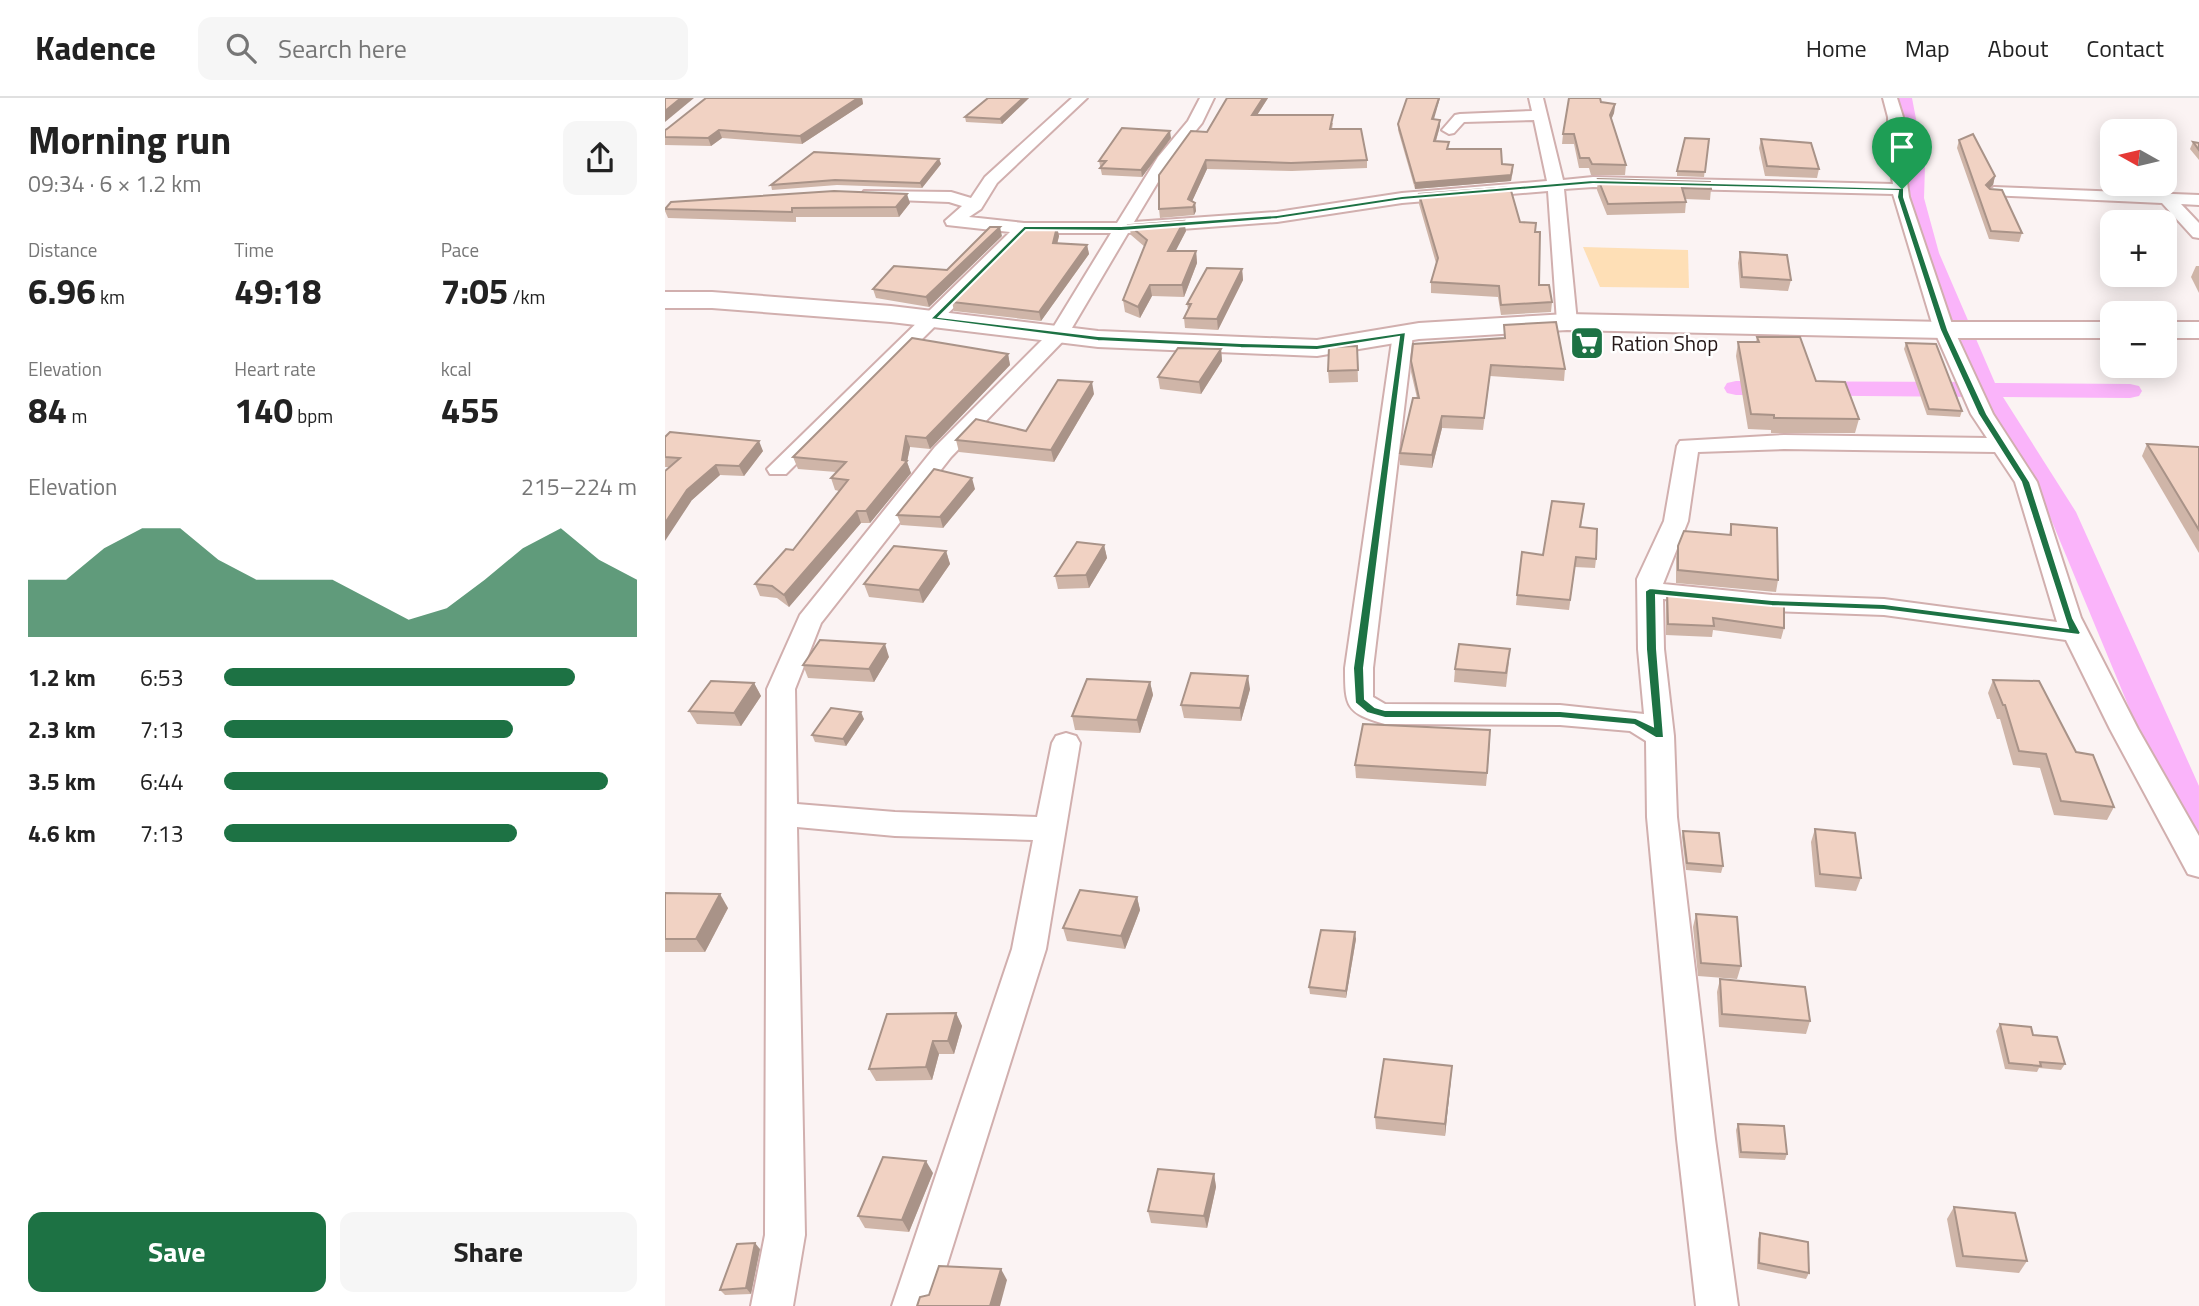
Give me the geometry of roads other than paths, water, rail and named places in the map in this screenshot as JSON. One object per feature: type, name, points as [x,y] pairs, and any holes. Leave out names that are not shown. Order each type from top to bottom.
[{"type":"main road","points":[[665,300],[712,300],[933,319],[1124,340],[1317,348],[1403,334],[1490,325],[1567,322],[1955,330],[2100,330]]},
{"type":"main road","points":[[2177,330],[2199,330]]},
{"type":"street","points":[[1080,98],[991,180],[975,205],[953,221],[1024,228],[1121,229],[1277,217],[1402,198],[1593,182],[1902,189]]},
{"type":"street","points":[[772,1306],[785,1235],[781,689],[809,621],[943,452],[1059,334],[1163,160],[1195,123],[1207,98]]},
{"type":"street","points":[[1536,98],[1556,186],[1567,322]]},
{"type":"street","points":[[1890,98],[1898,116],[1895,148],[1901,197],[1917,252],[1955,330],[1972,391],[2026,482],[2075,633],[2199,865]]},
{"type":"street","points":[[1449,130],[1460,118],[1540,115]]},
{"type":"street","points":[[1994,192],[2199,200]]},
{"type":"street","points":[[857,194],[951,197],[975,205]]},
{"type":"street","points":[[2167,199],[2199,233]]},
{"type":"street","points":[[778,469],[1024,228]]},
{"type":"street","points":[[1403,334],[1359,668],[1359,700],[1371,710],[1385,714],[1560,715],[1636,722],[1660,736]]},
{"type":"street","points":[[1717,1306],[1696,1139],[1662,817],[1660,736],[1651,649],[1650,579],[1676,521],[1688,446],[1784,442],[2002,444]]},
{"type":"street","points":[[1650,591],[1772,603],[1884,607],[2075,633]]},
{"type":"street","points":[[913,1306],[1029,948],[1066,743]]},
{"type":"street","points":[[782,814],[895,824],[1050,829]]},
{"type":"waterway","points":[[1904,98],[1916,166],[1914,198],[1929,253],[1955,310],[1986,390]]},
{"type":"waterway","points":[[1736,388],[1986,390]]},
{"type":"waterway","points":[[1986,390],[2130,391]]},
{"type":"waterway","points":[[1986,390],[2062,512],[2167,758],[2199,821]]},
{"type":"place","name":"Ration Shop","points":[[1587,343]]}]
